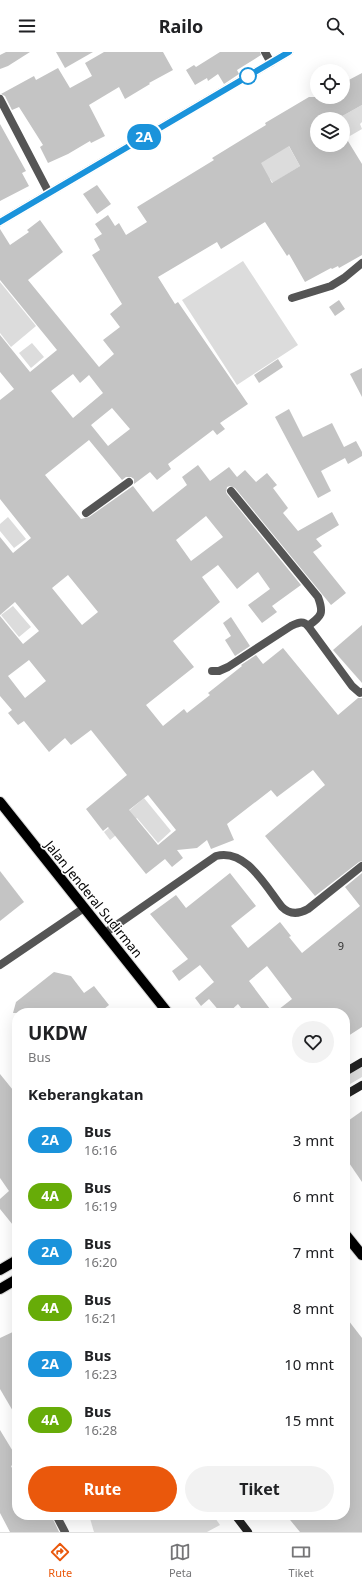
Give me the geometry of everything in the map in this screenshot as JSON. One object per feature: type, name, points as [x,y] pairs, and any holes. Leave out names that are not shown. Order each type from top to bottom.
[{"type":"main road","points":[[0,222],[289,52]]},
{"type":"main road","name":"Jalan Jenderal Sudirman","points":[[0,802],[164,1008]]},
{"type":"main road","points":[[350,1069],[362,1062]]},
{"type":"main road","points":[[350,1092],[362,1085]]},
{"type":"main road","points":[[350,1240],[362,1255]]},
{"type":"main road","points":[[0,1270],[12,1263]]},
{"type":"main road","points":[[0,1289],[12,1282]]},
{"type":"main road","points":[[239,1520],[248,1532]]},
{"type":"street","points":[[265,52],[271,63]]},
{"type":"street","points":[[0,98],[48,193]]},
{"type":"street","points":[[292,298],[331,286],[344,278],[362,263]]},
{"type":"street","points":[[86,513],[129,482]]},
{"type":"street","points":[[231,491],[318,597],[322,608],[321,615],[308,626]]},
{"type":"street","points":[[212,671],[219,671],[228,667],[291,626],[305,622],[352,686],[360,693],[362,692]]},
{"type":"street","points":[[105,933],[211,859],[221,855],[230,855],[245,863],[254,871],[286,911],[298,914],[308,910],[362,866]]},
{"type":"street","points":[[0,966],[84,908]]},
{"type":"street","points":[[59,1520],[65,1532]]},
{"type":"shaded area","points":[[362,105],[362,122],[360,124],[362,129],[350,136],[350,112]]},
{"type":"shaded area","points":[[287,143],[300,166],[273,183],[270,179],[236,199],[227,184]]},
{"type":"shaded area","points":[[243,261],[298,345],[237,385],[182,300]]},
{"type":"shaded area","points":[[0,282],[36,326],[11,347],[0,333]]},
{"type":"shaded area","points":[[32,343],[44,357],[31,368],[19,353]]},
{"type":"shaded area","points":[[8,517],[26,539],[14,548],[0,531],[0,524]]},
{"type":"shaded area","points":[[13,606],[31,627],[19,637],[1,615]]},
{"type":"shaded area","points":[[144,798],[171,831],[158,843],[137,818],[110,840],[104,832]]},
{"type":"shaded area","points":[[362,1067],[362,1077],[350,1084],[350,1073]]},
{"type":"shaded area","points":[[90,1520],[216,1520],[220,1525],[207,1532],[94,1532]]},
{"type":"building","points":[[6,52],[30,52],[8,66],[0,69],[0,55]]},
{"type":"building","points":[[56,52],[93,52],[65,68]]},
{"type":"building","points":[[104,52],[163,52],[173,70],[149,83],[150,84],[125,99],[119,87],[89,105],[105,136],[91,143],[90,141],[68,154],[48,163],[40,147],[43,145],[19,107],[12,110],[5,96],[1,94],[34,76],[36,80],[58,68],[70,88],[92,76],[85,63]]},
{"type":"building","points":[[220,52],[260,52],[261,55],[237,70],[239,74],[224,84],[218,74],[208,81],[207,78],[195,85],[186,70],[194,65],[196,67]]},
{"type":"building","points":[[362,73],[362,105],[350,112],[310,112],[310,152],[350,152],[350,144],[362,164],[362,255],[339,268],[338,266],[332,269],[331,268],[305,282],[289,254],[287,256],[265,222],[221,249],[217,242],[158,277],[175,304],[178,302],[248,404],[220,423],[225,429],[217,435],[213,430],[168,464],[171,469],[157,480],[150,472],[134,484],[134,479],[131,477],[126,477],[122,480],[89,440],[45,475],[81,519],[89,517],[133,486],[153,512],[187,485],[182,477],[198,465],[210,481],[229,467],[237,477],[245,470],[256,482],[267,473],[277,485],[273,488],[288,508],[283,513],[298,531],[332,512],[339,525],[316,539],[322,546],[313,552],[346,593],[331,605],[235,488],[230,486],[227,487],[227,494],[301,585],[272,606],[277,612],[262,623],[248,605],[270,589],[258,572],[237,589],[218,565],[202,577],[220,602],[173,641],[194,667],[146,705],[163,726],[184,709],[187,713],[210,695],[208,693],[242,666],[241,665],[256,655],[263,664],[283,648],[338,715],[358,698],[362,698],[362,861],[315,896],[265,836],[325,785],[313,770],[277,797],[271,790],[227,824],[234,840],[211,849],[207,840],[197,848],[177,850],[183,858],[172,867],[165,859],[146,874],[108,827],[103,831],[86,809],[127,775],[91,730],[71,745],[65,738],[49,752],[24,721],[18,725],[8,713],[12,710],[0,696],[0,616],[23,644],[39,631],[15,602],[0,615],[0,537],[13,553],[31,538],[0,499],[0,400],[14,389],[0,372],[0,335],[30,372],[57,350],[0,280],[0,229],[10,245],[29,232],[27,230],[40,220],[63,252],[28,280],[99,367],[114,354],[103,340],[120,327],[110,314],[122,304],[92,255],[100,250],[94,239],[102,234],[95,224],[108,215],[115,226],[119,223],[126,235],[147,222],[137,207],[214,160],[212,158],[266,125],[265,123],[309,97],[310,104],[350,104],[350,79]],"holes":[[[289,146],[300,166],[272,183],[261,163]],[[73,374],[80,383],[89,375],[103,393],[73,418],[51,391]],[[112,408],[130,429],[108,446],[91,425]],[[206,516],[223,537],[191,561],[176,540]],[[68,575],[98,612],[82,625],[52,588]],[[29,660],[46,681],[25,698],[8,676]],[[148,795],[176,830],[158,845],[129,810]]]},
{"type":"building","points":[[0,124],[26,171],[22,173],[29,186],[0,201]]},
{"type":"building","points":[[97,185],[111,204],[97,214],[83,194]]},
{"type":"building","points":[[339,300],[345,309],[335,316],[329,307]]},
{"type":"building","points":[[278,359],[283,367],[259,383],[254,375]]},
{"type":"building","points":[[362,368],[362,397],[350,374]]},
{"type":"building","points":[[289,409],[303,437],[332,423],[344,447],[356,441],[362,452],[362,456],[348,464],[345,458],[321,471],[331,491],[318,498],[275,417]]},
{"type":"building","points":[[231,617],[250,646],[235,656],[225,640],[231,636],[223,623]]},
{"type":"building","points":[[362,625],[362,683],[333,650]]},
{"type":"building","points":[[0,871],[24,902],[0,921]]},
{"type":"building","points":[[230,873],[256,906],[231,926],[248,948],[280,922],[291,936],[289,937],[302,953],[360,906],[345,887],[362,873],[362,1027],[350,1035],[350,1008],[280,1008],[292,999],[267,966],[249,981],[269,1008],[241,1008],[238,1004],[234,1008],[217,1008],[209,999],[201,1006],[195,998],[214,982],[200,965],[179,981],[172,971],[188,959],[150,914],[176,895],[186,908]]},
{"type":"building","points":[[54,972],[71,976],[84,993],[94,986],[109,1005],[105,1008],[14,1008],[16,1002]]},
{"type":"building","points":[[0,1074],[12,1089],[12,1224],[0,1209],[0,1199],[9,1191],[0,1178]]},
{"type":"building","points":[[362,1111],[362,1182],[350,1164],[350,1119]]},
{"type":"building","points":[[350,1322],[362,1338],[362,1532],[300,1532],[290,1520],[350,1520]]},
{"type":"building","points":[[12,1332],[12,1409],[0,1389],[0,1338]]},
{"type":"building","points":[[0,1430],[12,1450],[12,1520],[53,1520],[59,1532],[10,1532],[0,1513]]},
{"type":"bus line","name":"2A","points":[[0,222],[289,52]]}]
